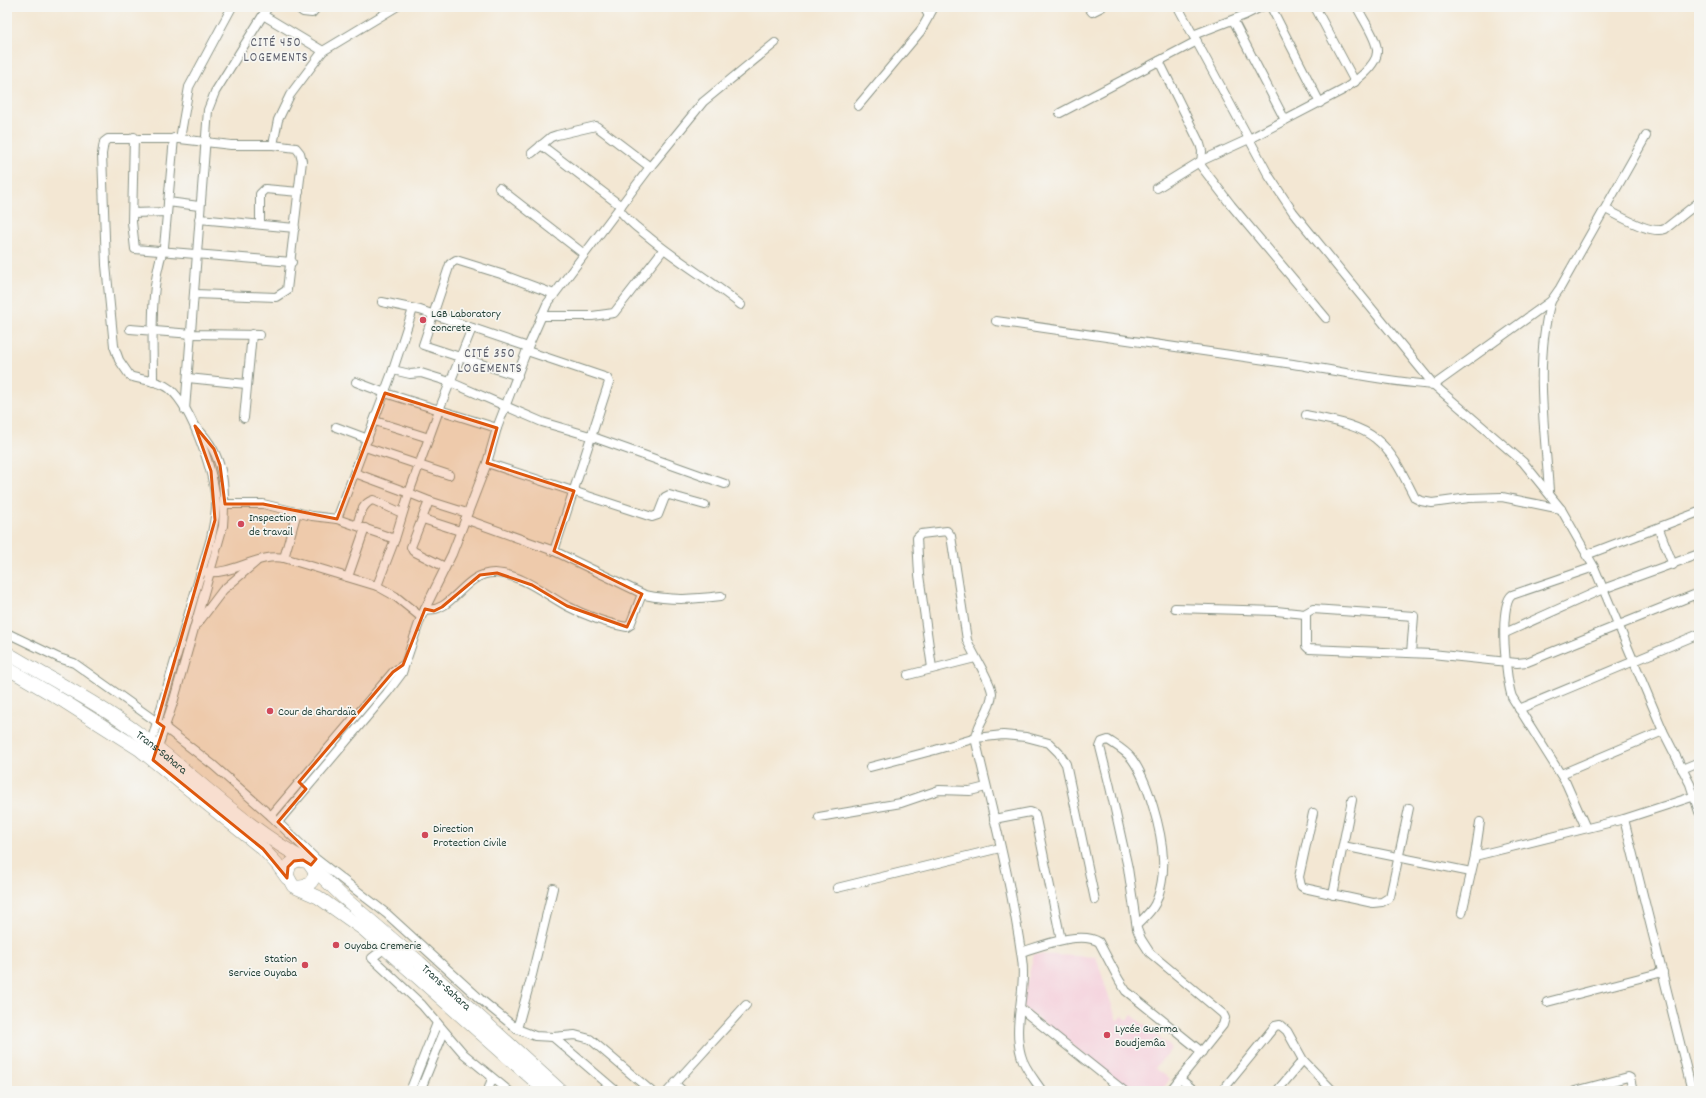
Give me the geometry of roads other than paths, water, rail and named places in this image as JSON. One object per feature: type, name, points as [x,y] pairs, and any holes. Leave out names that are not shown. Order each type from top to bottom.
[{"type":"highway","name":"Trans-Sahara","points":[[7,654],[97,706],[152,751],[263,849],[277,864],[287,878]]},
{"type":"highway","name":"Trans-Sahara","points":[[7,668],[152,751],[276,844],[312,863],[348,901],[419,962],[561,1091]]},
{"type":"highway","points":[[298,860],[312,863],[314,876],[310,884],[302,888],[290,883],[287,878],[287,871],[290,864],[298,860]]},
{"type":"highway","name":"Trans-Sahara","points":[[297,887],[336,908],[385,948],[546,1091]]},
{"type":"street","points":[[153,382],[155,290],[164,247],[168,202],[177,138],[189,87],[232,7]]},
{"type":"street","points":[[185,411],[195,294],[199,206],[208,110],[215,92],[268,7]]},
{"type":"street","points":[[296,7],[312,13],[317,7]]},
{"type":"street","points":[[273,146],[278,120],[290,95],[323,52],[331,45],[396,7]]},
{"type":"street","points":[[924,7],[929,16]]},
{"type":"street","points":[[858,106],[920,32],[934,7]]},
{"type":"street","points":[[1088,7],[1092,12],[1102,7]]},
{"type":"street","points":[[1178,7],[1269,176],[1293,212],[1434,386],[1523,462],[1549,491],[1561,509],[1594,567],[1663,731],[1695,796],[1699,812]]},
{"type":"street","points":[[1060,113],[1159,61],[1195,38],[1262,7]]},
{"type":"street","points":[[1271,7],[1320,103]]},
{"type":"street","points":[[1315,7],[1355,82]]},
{"type":"street","points":[[1157,188],[1201,161],[1249,139],[1320,103],[1355,82],[1375,60],[1377,52],[1376,45],[1357,7]]},
{"type":"street","points":[[263,16],[323,52]]},
{"type":"street","points":[[1233,20],[1285,120]]},
{"type":"street","points":[[278,822],[306,789],[350,731],[368,710],[387,693],[402,673],[403,665],[421,618],[446,567],[487,463],[497,428],[527,349],[541,316],[554,294],[650,167],[703,102],[775,43]]},
{"type":"street","points":[[1159,61],[1200,144],[1202,151],[1202,166],[1231,205],[1326,318]]},
{"type":"street","points":[[532,153],[551,137],[557,134],[596,126],[650,167]]},
{"type":"street","points":[[996,321],[1324,369],[1401,383],[1434,386],[1551,301],[1560,288],[1646,136]]},
{"type":"street","points":[[134,137],[133,213],[135,249],[292,262]]},
{"type":"street","points":[[161,725],[173,704],[191,634],[223,526],[225,504],[220,465],[214,449],[208,439],[195,426],[170,389],[153,382],[130,376],[118,360],[114,346],[106,265],[103,144],[108,138],[177,138],[231,145],[296,148],[300,153],[302,161],[288,290],[281,296],[269,297],[195,294]]},
{"type":"street","points":[[541,146],[620,208],[626,218],[663,250],[721,288],[741,305]]},
{"type":"street","points":[[499,188],[584,254]]},
{"type":"street","points":[[260,224],[260,194],[262,191],[265,189],[299,192]]},
{"type":"street","points":[[168,202],[199,206]]},
{"type":"street","points":[[1605,209],[1645,227],[1658,231],[1665,229],[1699,202]]},
{"type":"street","points":[[133,213],[167,212]]},
{"type":"street","points":[[199,219],[295,228]]},
{"type":"street","points":[[541,316],[592,316],[614,313],[663,250]]},
{"type":"street","points":[[518,376],[423,345],[450,264],[454,260],[501,274],[554,294]]},
{"type":"street","points":[[1549,491],[1542,364],[1544,327],[1551,301]]},
{"type":"street","points":[[382,302],[413,309],[472,328],[608,379],[609,385],[590,436],[554,551]]},
{"type":"street","points":[[337,519],[375,421],[413,309]]},
{"type":"street","points":[[377,586],[395,539],[402,513],[439,410],[472,328]]},
{"type":"street","points":[[130,329],[192,334],[256,334],[246,384],[244,418]]},
{"type":"street","points":[[393,370],[410,374],[421,373],[450,382],[549,424],[590,436],[725,484]]},
{"type":"street","points":[[188,378],[246,384]]},
{"type":"street","points":[[356,382],[385,393],[497,428]]},
{"type":"street","points":[[1306,415],[1357,429],[1377,439],[1388,451],[1415,498],[1421,501],[1432,503],[1469,498],[1502,498],[1561,509]]},
{"type":"street","points":[[375,421],[429,438]]},
{"type":"street","points":[[152,751],[161,725],[200,572],[211,538],[216,506],[211,471],[195,426]]},
{"type":"street","points":[[336,427],[366,443],[419,465],[449,475]]},
{"type":"street","points":[[487,463],[652,517],[658,515],[666,497],[669,494],[705,505]]},
{"type":"street","points":[[356,472],[554,551],[642,594],[660,599],[674,600],[721,596]]},
{"type":"street","points":[[348,577],[361,527],[364,505],[368,501],[372,500],[402,513]]},
{"type":"street","points":[[429,501],[424,519],[412,547],[412,551],[446,567]]},
{"type":"street","points":[[225,504],[264,504],[337,519],[395,539]]},
{"type":"street","points":[[284,558],[298,512]]},
{"type":"street","points":[[1586,555],[1699,512]]},
{"type":"street","points":[[424,519],[460,532]]},
{"type":"street","points":[[1659,528],[1672,564]]},
{"type":"street","points":[[932,668],[919,575],[917,538],[921,534],[946,531],[951,536],[967,640],[975,658],[989,682],[992,694],[977,729],[976,738],[1021,952],[1023,985],[1018,1038],[1021,1055],[1042,1091]]},
{"type":"street","points":[[1505,633],[1603,589],[1699,554]]},
{"type":"street","points":[[200,572],[210,573],[270,557],[284,558],[377,586],[395,596],[421,618]]},
{"type":"street","points":[[191,634],[202,616],[224,590],[257,561]]},
{"type":"street","points":[[1586,828],[1561,774],[1519,709],[1508,686],[1505,661],[1505,633],[1507,604],[1509,597],[1594,567]]},
{"type":"street","points":[[425,609],[434,611],[442,607],[464,586],[480,575],[497,573],[532,585],[568,606],[602,620],[628,628],[642,594]]},
{"type":"street","points":[[1411,653],[1414,616],[1313,609],[1308,610],[1305,614],[1306,646],[1309,649],[1411,653],[1527,662],[1697,594],[1699,604]]},
{"type":"street","points":[[1175,608],[1276,611],[1305,614]]},
{"type":"street","points":[[7,633],[58,658],[74,663],[161,725],[213,765],[278,822],[312,863],[387,914],[480,999],[517,1029],[535,1036],[553,1038],[575,1035],[590,1039],[651,1091]]},
{"type":"street","points":[[1519,709],[1699,634]]},
{"type":"street","points":[[908,675],[975,658]]},
{"type":"street","points":[[368,710],[380,688],[397,668],[403,665]]},
{"type":"street","points":[[380,688],[387,693]]},
{"type":"street","points":[[271,816],[299,782],[350,731]]},
{"type":"street","points":[[1561,774],[1663,731]]},
{"type":"street","points":[[870,767],[976,738],[1003,736],[1026,737],[1049,743],[1059,753],[1066,764],[1095,900]]},
{"type":"street","points":[[1137,925],[1154,905],[1159,893],[1162,874],[1162,853],[1152,806],[1143,779],[1132,760],[1125,752],[1108,740],[1102,742],[1100,747],[1121,835],[1137,925],[1141,939],[1150,952],[1223,1014],[1225,1018],[1223,1025],[1170,1091]]},
{"type":"street","points":[[1682,769],[1699,762]]},
{"type":"street","points":[[299,782],[306,789]]},
{"type":"street","points":[[819,817],[901,803],[939,790],[970,790],[986,787]]},
{"type":"street","points":[[1475,856],[1624,819],[1695,796]]},
{"type":"street","points":[[1333,895],[1352,800]]},
{"type":"street","points":[[1313,813],[1299,883],[1304,888],[1373,903],[1388,900],[1391,894],[1400,857],[1409,808]]},
{"type":"street","points":[[994,819],[1030,812],[1034,814],[1061,940]]},
{"type":"street","points":[[1624,819],[1692,1091]]},
{"type":"street","points":[[1462,913],[1475,856],[1480,822]]},
{"type":"street","points":[[1343,846],[1471,872]]},
{"type":"street","points":[[837,888],[1000,848]]},
{"type":"street","points":[[517,1029],[532,975],[552,888]]},
{"type":"street","points":[[1021,952],[1061,940],[1081,938],[1092,939],[1099,942],[1126,991],[1202,1052]]},
{"type":"street","points":[[385,948],[372,958],[422,1005],[464,1054],[509,1091]]},
{"type":"street","points":[[1548,1002],[1662,972]]},
{"type":"street","points":[[668,1091],[746,1005]]},
{"type":"street","points":[[1020,1008],[1124,1091]]},
{"type":"street","points":[[410,1091],[437,1023]]},
{"type":"street","points":[[1222,1091],[1275,1026],[1280,1025],[1287,1030],[1303,1060],[1331,1090]]},
{"type":"street","points":[[420,1091],[444,1032]]},
{"type":"street","points":[[553,1038],[575,1054],[616,1091]]},
{"type":"street","points":[[1277,1091],[1303,1060]]},
{"type":"street","points":[[1575,1091],[1628,1076],[1630,1078],[1633,1091]]},
{"type":"street","points":[[488,1091],[492,1078]]},
{"type":"street","points":[[1180,1079],[1196,1091]]},
{"type":"street","points":[[675,1084],[683,1091]]},
{"type":"place","name":"LGB Laboratory concrete","points":[[423,320]]},
{"type":"place","name":"Inspection de travail","points":[[241,524]]},
{"type":"place","name":"Cour de Ghardaïa","points":[[270,711]]},
{"type":"place","name":"Direction Protection Civile","points":[[425,835]]},
{"type":"place","name":"Ouyaba Cremerie","points":[[336,945]]},
{"type":"place","name":"Station Service Ouyaba","points":[[305,965]]},
{"type":"place","name":"Lycée Guerma Boudjemâa","points":[[1107,1035]]},
{"type":"district","name":"CITÉ 450 LOGEMENTS","points":[[276,48]]},
{"type":"district","name":"CITÉ 350 LOGEMENTS","points":[[490,360]]}]
